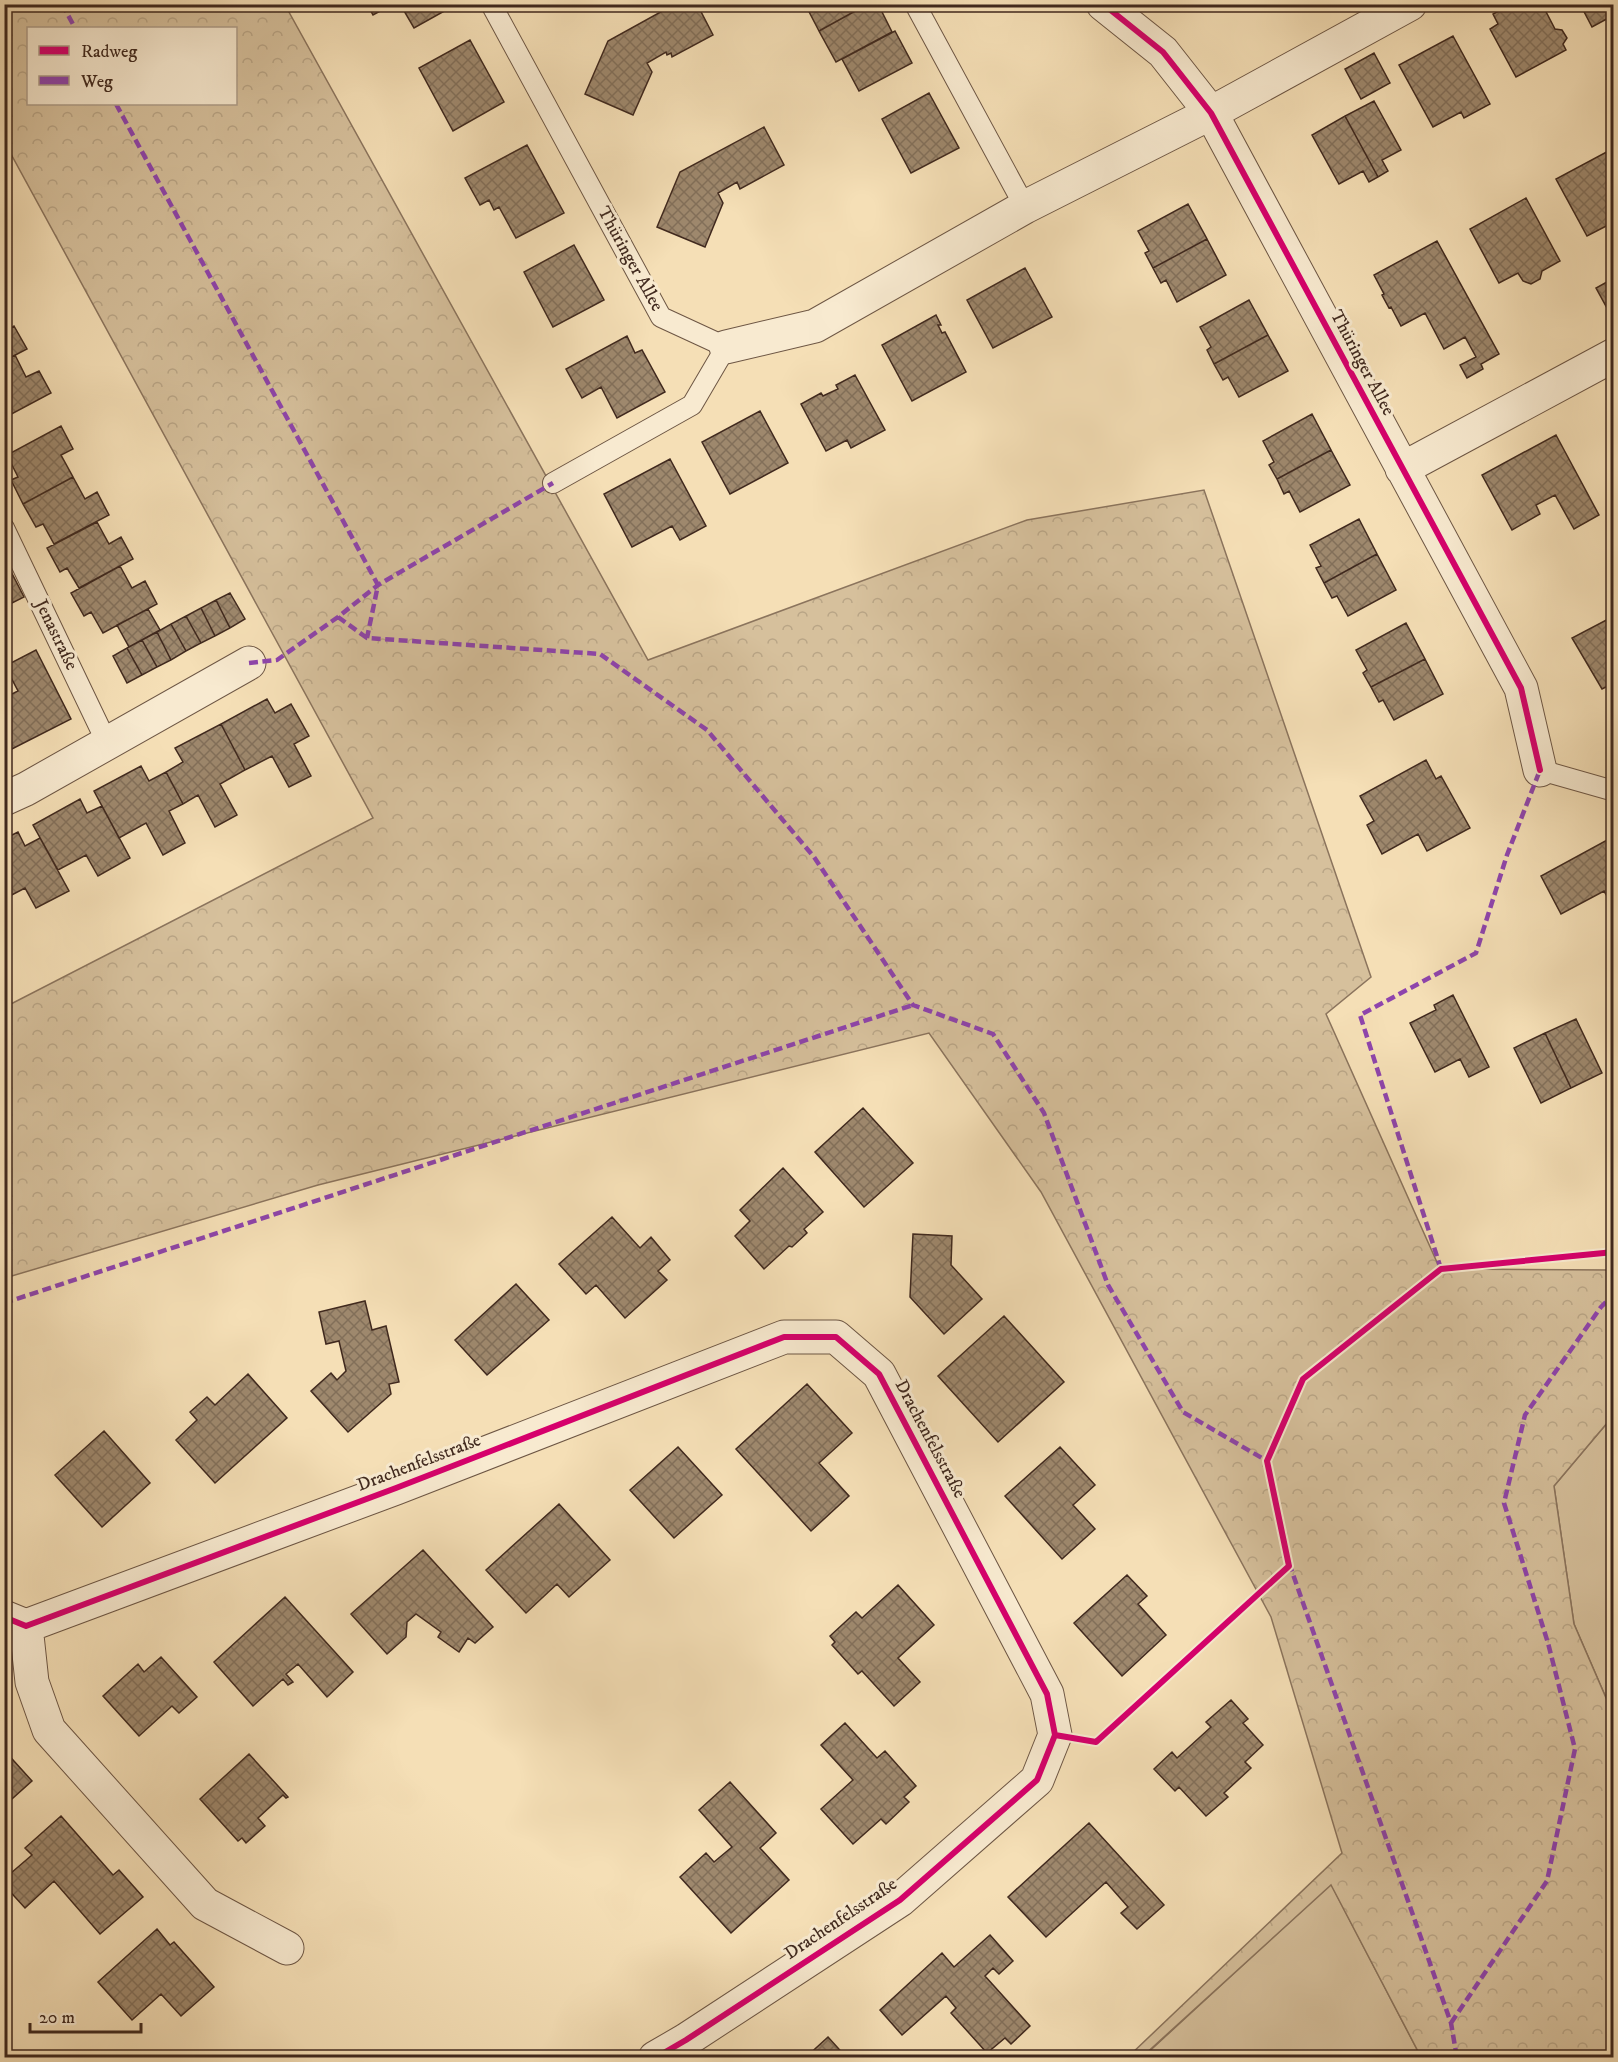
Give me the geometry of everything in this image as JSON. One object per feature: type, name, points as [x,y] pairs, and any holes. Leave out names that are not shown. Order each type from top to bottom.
[{"type":"street","name":"Thüringer Allee","points":[[1103,4],[1163,52],[1211,113],[1521,688],[1540,770]]},
{"type":"street","points":[[726,347],[814,326],[1024,207],[1211,113],[1410,4]]},
{"type":"street","points":[[1402,469],[1614,355]]},
{"type":"street","points":[[4,799],[26,789],[249,663]]},
{"type":"street","name":"Drachenfelsstraße","points":[[287,1948],[205,1904],[49,1730],[32,1682],[16,1622],[396,1488],[783,1337],[836,1337],[879,1374],[1047,1694],[1055,1735],[1037,1780],[900,1900],[655,2058]]},
{"type":"lane","name":"Thüringer Allee","points":[[491,4],[662,317],[726,347]]},
{"type":"lane","points":[[915,4],[1024,207]]},
{"type":"lane","points":[[553,483],[692,405],[726,347]]},
{"type":"lane","name":"Jenastraße","points":[[4,528],[107,743]]},
{"type":"lane","points":[[1540,770],[1614,791]]},
{"type":"green space","points":[[5,5],[285,5],[648,660],[1027,520],[1204,490],[1371,977],[1326,1014],[1440,1269],[1611,1270],[1614,1284],[1613,1416],[1554,1486],[1574,1624],[1613,1714],[1613,2057],[1421,2057],[1331,1885],[1142,2057],[1128,2057],[1342,1853],[1271,1617],[1041,1192],[929,1033],[318,1185],[5,1278],[5,1007],[373,818],[5,143]]},
{"type":"green space","points":[[1613,1416],[1613,1714],[1574,1624],[1554,1486]]},
{"type":"green space","points":[[1331,1884],[1421,2057],[1142,2058]]},
{"type":"building","points":[[367,4],[393,4],[373,15]]},
{"type":"building","points":[[400,4],[457,4],[414,28]]},
{"type":"building","points":[[675,4],[697,4],[713,35],[672,57],[671,53],[667,55],[666,52],[647,63],[652,72],[633,115],[585,94],[608,41]]},
{"type":"building","points":[[805,4],[868,4],[819,31]]},
{"type":"building","points":[[868,4],[878,4],[892,32],[836,62],[819,31]]},
{"type":"building","points":[[1512,4],[1531,4],[1532,6],[1542,4],[1555,29],[1562,30],[1567,38],[1563,44],[1566,50],[1516,77],[1490,29],[1498,24],[1493,14]]},
{"type":"building","points":[[1580,4],[1614,4],[1614,15],[1592,27]]},
{"type":"building","points":[[895,31],[912,63],[859,91],[842,59]]},
{"type":"building","points":[[1453,36],[1490,104],[1464,118],[1461,112],[1433,127],[1399,65]]},
{"type":"building","points":[[470,40],[504,102],[453,131],[419,68]]},
{"type":"building","points":[[1374,53],[1390,83],[1361,99],[1345,69]]},
{"type":"building","points":[[929,93],[959,148],[911,173],[882,119]]},
{"type":"building","points":[[1374,101],[1401,150],[1382,160],[1388,171],[1378,177],[1345,116]]},
{"type":"building","points":[[1345,116],[1378,177],[1369,182],[1363,171],[1339,184],[1312,135]]},
{"type":"building","points":[[764,127],[784,165],[740,189],[737,182],[718,193],[723,203],[705,247],[657,227],[680,172]]},
{"type":"building","points":[[527,145],[564,213],[516,238],[499,207],[494,210],[489,200],[480,205],[465,178]]},
{"type":"building","points":[[1614,148],[1614,222],[1587,236],[1556,179]]},
{"type":"building","points":[[1526,198],[1560,261],[1542,271],[1540,279],[1531,284],[1523,281],[1518,273],[1499,283],[1470,229]]},
{"type":"building","points":[[1188,204],[1207,239],[1153,268],[1145,253],[1149,251],[1138,231]]},
{"type":"building","points":[[1207,239],[1226,275],[1177,302],[1166,280],[1161,283],[1153,268]]},
{"type":"building","points":[[1437,241],[1499,354],[1481,364],[1483,369],[1467,378],[1460,365],[1476,357],[1465,337],[1444,349],[1425,313],[1401,326],[1382,295],[1384,294],[1374,275]]},
{"type":"building","points":[[574,245],[604,300],[553,327],[524,272]]},
{"type":"building","points":[[1025,268],[1052,317],[993,348],[967,300]]},
{"type":"building","points":[[1614,278],[1614,319],[1613,319],[1596,288]]},
{"type":"building","points":[[1249,300],[1268,335],[1214,364],[1207,350],[1211,347],[1200,327]]},
{"type":"building","points":[[936,315],[942,333],[945,332],[966,372],[912,401],[882,345]]},
{"type":"building","points":[[14,326],[27,349],[4,361],[4,332]]},
{"type":"building","points":[[1268,335],[1288,371],[1239,397],[1228,377],[1223,380],[1214,364]]},
{"type":"building","points":[[627,336],[635,353],[642,350],[665,392],[617,418],[601,387],[582,398],[566,369]]},
{"type":"building","points":[[15,355],[26,377],[39,371],[51,393],[4,418],[4,361]]},
{"type":"building","points":[[855,375],[885,430],[851,448],[847,440],[826,451],[801,404],[821,393],[823,396],[838,389],[836,385]]},
{"type":"building","points":[[760,411],[788,463],[730,494],[702,442]]},
{"type":"building","points":[[1312,414],[1331,450],[1277,479],[1269,465],[1274,462],[1263,441]]},
{"type":"building","points":[[61,426],[73,449],[61,455],[73,477],[23,504],[11,480],[18,477],[7,455]]},
{"type":"building","points":[[1556,435],[1599,515],[1574,529],[1555,495],[1536,505],[1540,514],[1512,530],[1482,475]]},
{"type":"building","points":[[1331,450],[1350,485],[1300,512],[1289,491],[1284,494],[1277,479]]},
{"type":"building","points":[[670,459],[706,526],[680,540],[672,526],[632,547],[604,494]]},
{"type":"building","points":[[73,477],[85,499],[97,492],[109,515],[54,544],[43,524],[36,527],[23,504]]},
{"type":"building","points":[[1359,519],[1377,554],[1324,583],[1316,568],[1321,566],[1310,545]]},
{"type":"building","points":[[97,522],[109,544],[121,537],[133,559],[79,588],[67,568],[60,572],[47,548]]},
{"type":"building","points":[[1377,554],[1396,590],[1348,616],[1337,596],[1332,598],[1324,583]]},
{"type":"building","points":[[4,558],[24,597],[4,607]]},
{"type":"building","points":[[120,566],[132,588],[145,581],[157,604],[103,633],[91,612],[84,616],[71,593]]},
{"type":"building","points":[[230,593],[245,619],[230,628],[216,600]]},
{"type":"building","points":[[216,600],[230,628],[215,636],[201,608]]},
{"type":"building","points":[[201,608],[215,636],[201,643],[186,616]]},
{"type":"building","points":[[148,609],[160,630],[129,647],[117,625]]},
{"type":"building","points":[[186,616],[201,643],[186,651],[171,624]]},
{"type":"building","points":[[1614,616],[1614,683],[1602,689],[1572,638]]},
{"type":"building","points":[[1406,623],[1425,659],[1371,687],[1363,673],[1367,670],[1356,650]]},
{"type":"building","points":[[171,624],[186,651],[171,660],[157,632]]},
{"type":"building","points":[[157,632],[171,660],[157,667],[142,640]]},
{"type":"building","points":[[142,640],[157,667],[142,675],[127,648]]},
{"type":"building","points":[[127,648],[142,675],[127,683],[113,656]]},
{"type":"building","points":[[36,650],[71,719],[4,753],[4,698],[18,691],[5,666]]},
{"type":"building","points":[[1425,659],[1443,694],[1394,720],[1383,700],[1379,702],[1371,687]]},
{"type":"building","points":[[267,699],[275,713],[291,704],[309,736],[294,744],[311,776],[289,787],[272,756],[245,770],[221,724]]},
{"type":"building","points":[[221,724],[245,770],[220,784],[237,815],[215,827],[198,795],[183,804],[166,772],[183,762],[175,748]]},
{"type":"building","points":[[1426,760],[1436,779],[1441,776],[1470,828],[1427,851],[1418,834],[1382,854],[1367,825],[1374,821],[1360,796]]},
{"type":"building","points":[[141,766],[149,781],[166,772],[183,804],[169,811],[185,843],[163,855],[146,823],[119,838],[94,791]]},
{"type":"building","points":[[80,799],[87,813],[102,806],[130,858],[98,876],[86,855],[58,870],[33,825]]},
{"type":"building","points":[[18,832],[25,846],[40,838],[69,891],[36,908],[25,888],[4,899],[4,839]]},
{"type":"building","points":[[1609,839],[1614,847],[1614,908],[1604,891],[1561,914],[1541,876]]},
{"type":"building","points":[[1453,995],[1489,1067],[1469,1077],[1460,1059],[1435,1072],[1410,1023],[1436,1010],[1434,1005]]},
{"type":"building","points":[[1576,1019],[1602,1073],[1571,1088],[1545,1033]]},
{"type":"building","points":[[1545,1033],[1571,1088],[1541,1103],[1514,1048]]},
{"type":"building","points":[[863,1108],[913,1163],[864,1207],[815,1152]]},
{"type":"building","points":[[783,1168],[823,1212],[804,1229],[807,1233],[764,1269],[735,1236],[750,1221],[740,1210]]},
{"type":"building","points":[[612,1217],[640,1248],[651,1237],[670,1260],[658,1271],[667,1280],[625,1318],[596,1285],[586,1294],[559,1264]]},
{"type":"building","points":[[913,1234],[952,1236],[951,1265],[982,1299],[944,1334],[910,1297]]},
{"type":"building","points":[[516,1284],[549,1320],[487,1375],[455,1340]]},
{"type":"building","points":[[365,1301],[372,1330],[386,1326],[399,1382],[389,1384],[391,1394],[348,1432],[311,1391],[331,1373],[337,1380],[346,1371],[339,1341],[326,1344],[319,1312]]},
{"type":"building","points":[[1004,1316],[1064,1382],[998,1442],[938,1376]]},
{"type":"building","points":[[248,1374],[287,1418],[215,1483],[176,1440],[197,1420],[190,1412],[207,1397],[215,1405]]},
{"type":"building","points":[[807,1384],[852,1433],[819,1463],[849,1496],[811,1531],[736,1449]]},
{"type":"building","points":[[104,1431],[150,1483],[102,1527],[55,1475]]},
{"type":"building","points":[[678,1447],[722,1495],[674,1538],[630,1490]]},
{"type":"building","points":[[1060,1447],[1095,1485],[1073,1505],[1095,1529],[1062,1559],[1005,1496]]},
{"type":"building","points":[[559,1504],[610,1560],[569,1597],[557,1584],[526,1613],[486,1570]]},
{"type":"building","points":[[423,1550],[493,1627],[475,1643],[468,1638],[459,1652],[438,1637],[441,1632],[416,1614],[407,1622],[406,1637],[387,1654],[351,1614]]},
{"type":"building","points":[[1127,1575],[1147,1596],[1138,1604],[1166,1635],[1122,1676],[1074,1623]]},
{"type":"building","points":[[898,1585],[934,1625],[898,1658],[920,1682],[894,1706],[862,1671],[858,1674],[832,1645],[835,1642],[830,1636],[856,1612],[862,1618]]},
{"type":"building","points":[[285,1597],[353,1672],[327,1697],[298,1664],[286,1674],[293,1682],[288,1685],[283,1679],[253,1706],[214,1662]]},
{"type":"building","points":[[161,1657],[197,1697],[179,1713],[172,1706],[139,1736],[103,1696],[138,1664],[144,1672]]},
{"type":"building","points":[[1231,1700],[1248,1719],[1243,1723],[1263,1745],[1245,1762],[1251,1768],[1224,1793],[1228,1797],[1206,1816],[1179,1787],[1175,1791],[1154,1769],[1172,1752],[1177,1758],[1211,1727],[1206,1722]]},
{"type":"building","points":[[845,1723],[877,1758],[885,1751],[916,1786],[904,1797],[909,1802],[886,1824],[881,1819],[853,1844],[821,1809],[853,1780],[821,1745]]},
{"type":"building","points":[[4,1750],[32,1781],[4,1806]]},
{"type":"building","points":[[249,1754],[288,1797],[283,1795],[258,1818],[265,1826],[246,1843],[242,1838],[238,1841],[200,1799]]},
{"type":"building","points":[[730,1782],[776,1833],[760,1848],[789,1880],[731,1933],[680,1877],[706,1853],[714,1862],[732,1847],[699,1810]]},
{"type":"building","points":[[61,1816],[113,1875],[119,1870],[143,1897],[100,1934],[54,1881],[25,1908],[4,1885],[4,1879],[32,1855],[25,1848]]},
{"type":"building","points":[[1089,1823],[1164,1905],[1137,1929],[1121,1913],[1128,1907],[1106,1882],[1046,1937],[1008,1897]]},
{"type":"building","points":[[157,1929],[170,1945],[174,1942],[214,1987],[181,2016],[161,1994],[132,2020],[98,1982]]},
{"type":"building","points":[[990,1935],[1013,1961],[999,1974],[993,1968],[985,1976],[1030,2026],[1011,2044],[1005,2038],[987,2053],[951,2013],[956,2008],[946,1996],[902,2035],[880,2010],[942,1953],[954,1967]]},
{"type":"building","points":[[828,2037],[847,2058],[805,2058]]},
{"type":"marked path","points":[[62,4],[74,27]]},
{"type":"marked path","points":[[117,105],[378,585],[367,638]]},
{"type":"marked path","points":[[249,663],[277,660],[338,617],[378,585],[553,483]]},
{"type":"marked path","points":[[338,617],[367,638],[600,654],[707,730],[814,857],[913,1005],[993,1034],[1044,1113],[1108,1285],[1183,1412],[1267,1461]]},
{"type":"marked path","points":[[1441,1269],[1360,1015],[1476,953],[1507,855],[1540,770]]},
{"type":"marked path","points":[[4,1303],[913,1005]]},
{"type":"marked path","points":[[1451,2023],[1547,1881],[1575,1749],[1548,1643],[1504,1503],[1525,1415],[1601,1307],[1614,1294]]},
{"type":"marked path","points":[[1289,1563],[1451,2023],[1457,2058]]},
{"type":"cycle path","points":[[1103,4],[1163,52],[1211,113],[1521,688],[1540,770]]},
{"type":"cycle path","points":[[1055,1735],[1096,1742],[1289,1566],[1267,1461],[1303,1379],[1441,1269],[1614,1252]]},
{"type":"cycle path","points":[[4,1617],[26,1626],[396,1488],[784,1337],[836,1337],[879,1374],[1047,1694],[1055,1735],[1037,1780],[900,1900],[655,2058]]}]
